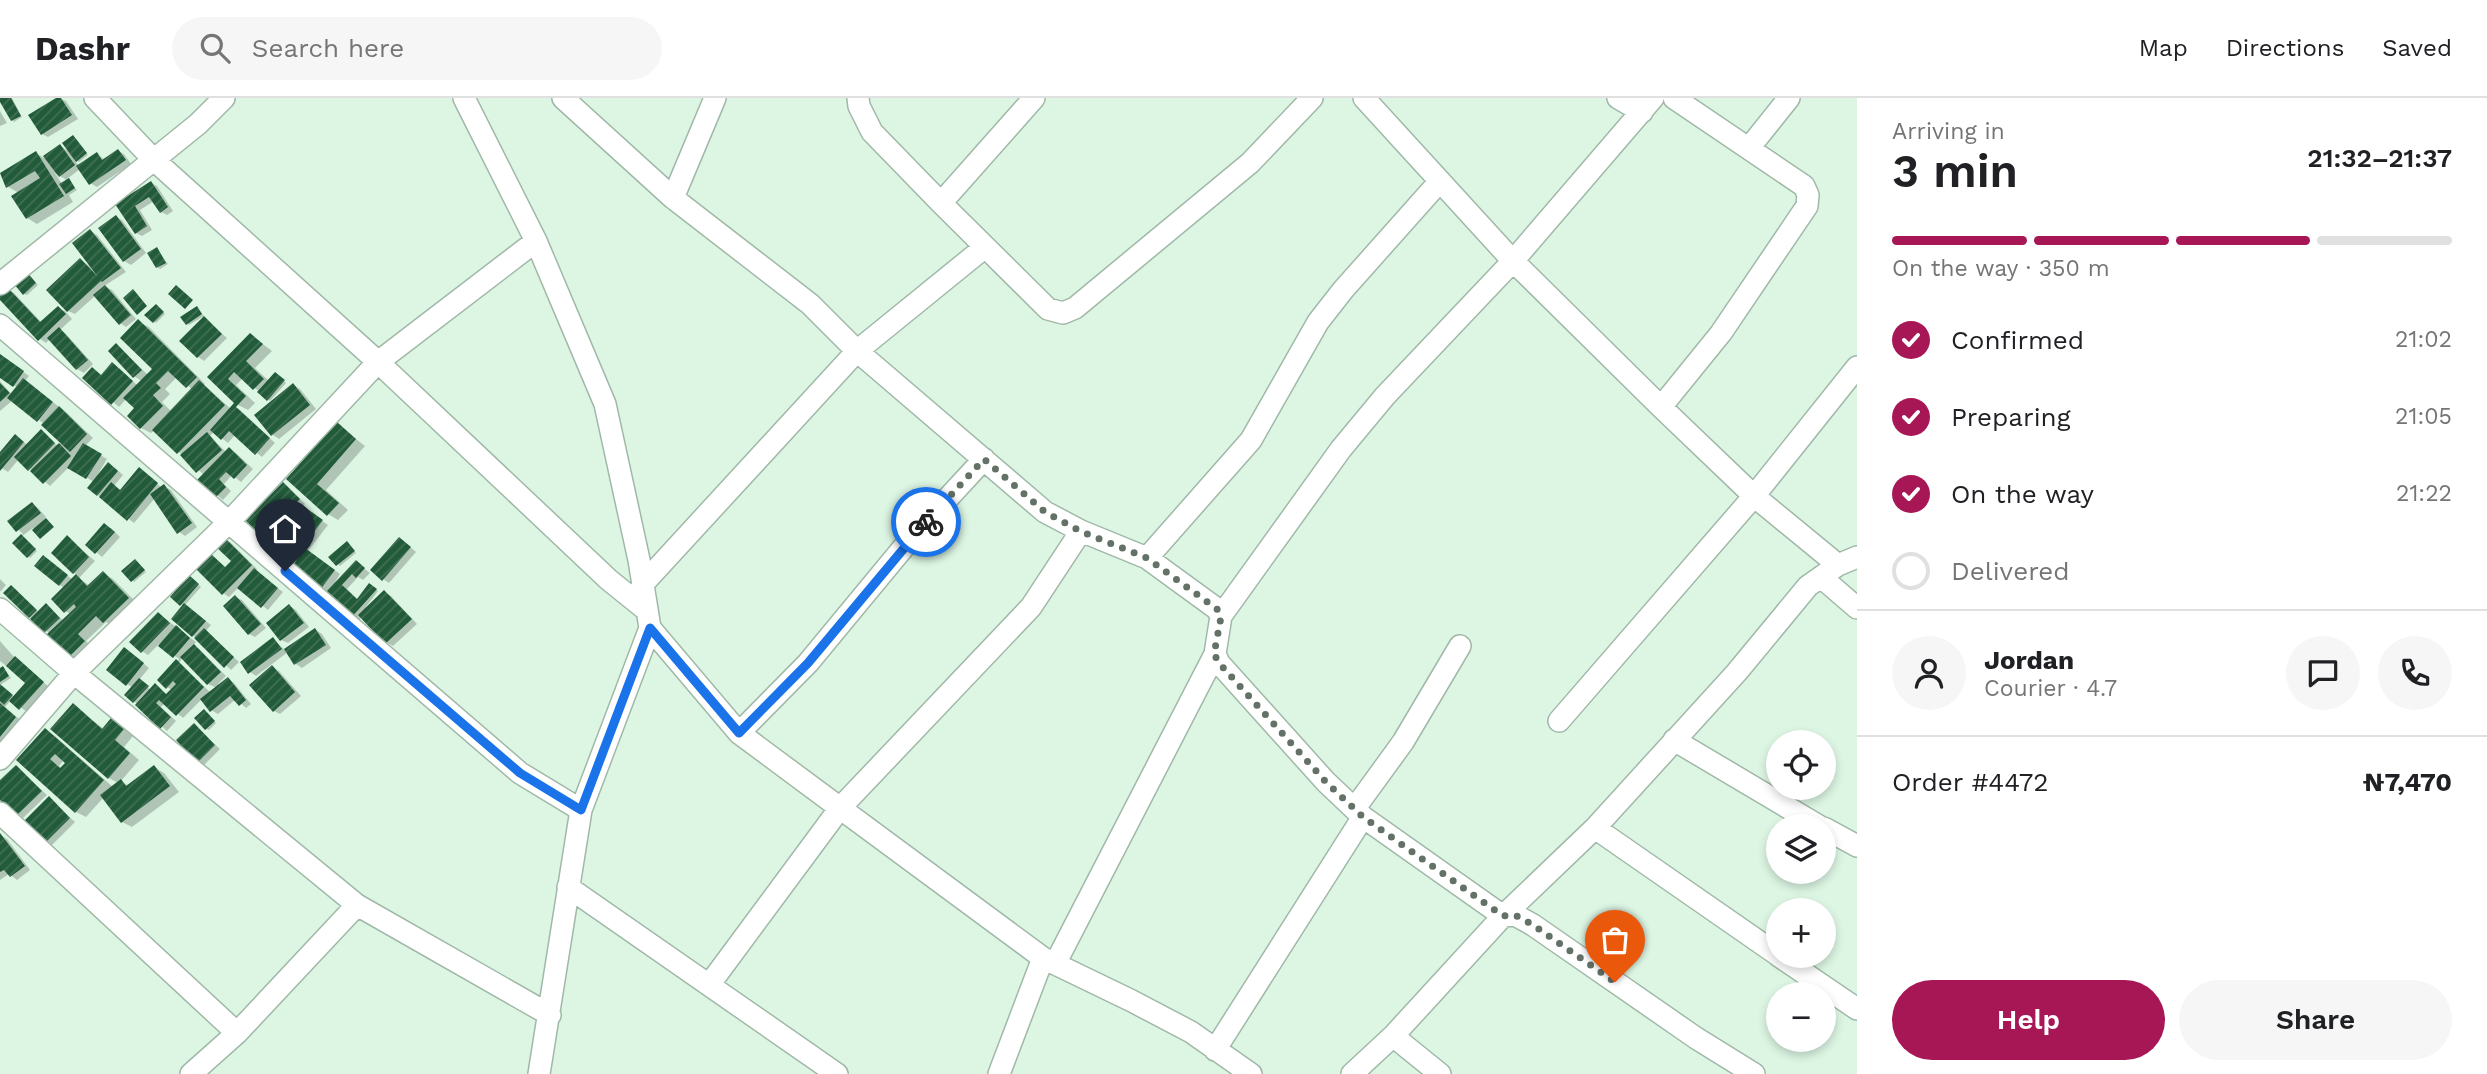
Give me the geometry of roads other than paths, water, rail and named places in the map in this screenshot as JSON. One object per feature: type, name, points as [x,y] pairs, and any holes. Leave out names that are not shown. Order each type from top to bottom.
[{"type":"street","points":[[95,98],[153,159],[378,362],[609,580],[647,619],[739,733],[1049,961],[1191,1032],[1251,1074]]},
{"type":"street","points":[[0,284],[198,124],[224,98]]},
{"type":"street","points":[[464,98],[536,241],[605,404],[639,560],[647,619],[581,810],[540,1074]]},
{"type":"street","points":[[563,98],[673,198],[810,304],[857,351],[1045,512],[1080,531],[1147,558],[1217,609],[1221,617]]},
{"type":"street","points":[[673,198],[715,98]]},
{"type":"street","points":[[858,98],[859,106],[872,132],[1048,309],[1063,313],[1075,308],[1250,163],[1312,98]]},
{"type":"street","points":[[940,203],[1034,98]]},
{"type":"street","points":[[1364,98],[1513,261],[1661,407],[1754,496],[1839,566],[1857,608]]},
{"type":"street","points":[[999,1074],[1049,961],[1214,654],[1221,617],[1341,449],[1385,396],[1513,261],[1648,105],[1618,98]]},
{"type":"street","points":[[1661,407],[1721,333],[1807,206],[1808,195],[1804,186],[1674,98]]},
{"type":"street","points":[[1749,148],[1789,98]]},
{"type":"street","points":[[1147,558],[1251,440],[1318,322],[1440,181]]},
{"type":"street","points":[[0,759],[74,673],[229,522],[378,362],[536,241]]},
{"type":"street","points":[[642,585],[857,351],[985,247]]},
{"type":"street","points":[[0,325],[520,773],[581,810]]},
{"type":"street","points":[[1559,721],[1754,496],[1857,367]]},
{"type":"street","points":[[739,733],[808,663],[913,536],[984,459]]},
{"type":"street","points":[[709,985],[840,807],[1031,607],[1080,531]]},
{"type":"street","points":[[1352,1074],[1393,1036],[1503,916],[1595,828],[1737,671],[1808,586],[1839,566]]},
{"type":"street","points":[[0,609],[356,905],[550,1015]]},
{"type":"street","points":[[1215,1050],[1460,646]]},
{"type":"street","points":[[1214,654],[1273,725],[1359,813],[1503,916],[1515,915],[1533,925],[1696,1038],[1754,1074]]},
{"type":"street","points":[[1674,740],[1799,814]]},
{"type":"street","points":[[0,813],[237,1033]]},
{"type":"street","points":[[1595,828],[1766,946]]},
{"type":"street","points":[[1836,835],[1857,846]]},
{"type":"street","points":[[568,887],[837,1074]]},
{"type":"street","points":[[191,1074],[237,1033],[356,905]]},
{"type":"street","points":[[1798,968],[1857,1009]]},
{"type":"street","points":[[1393,1036],[1440,1074]]}]
